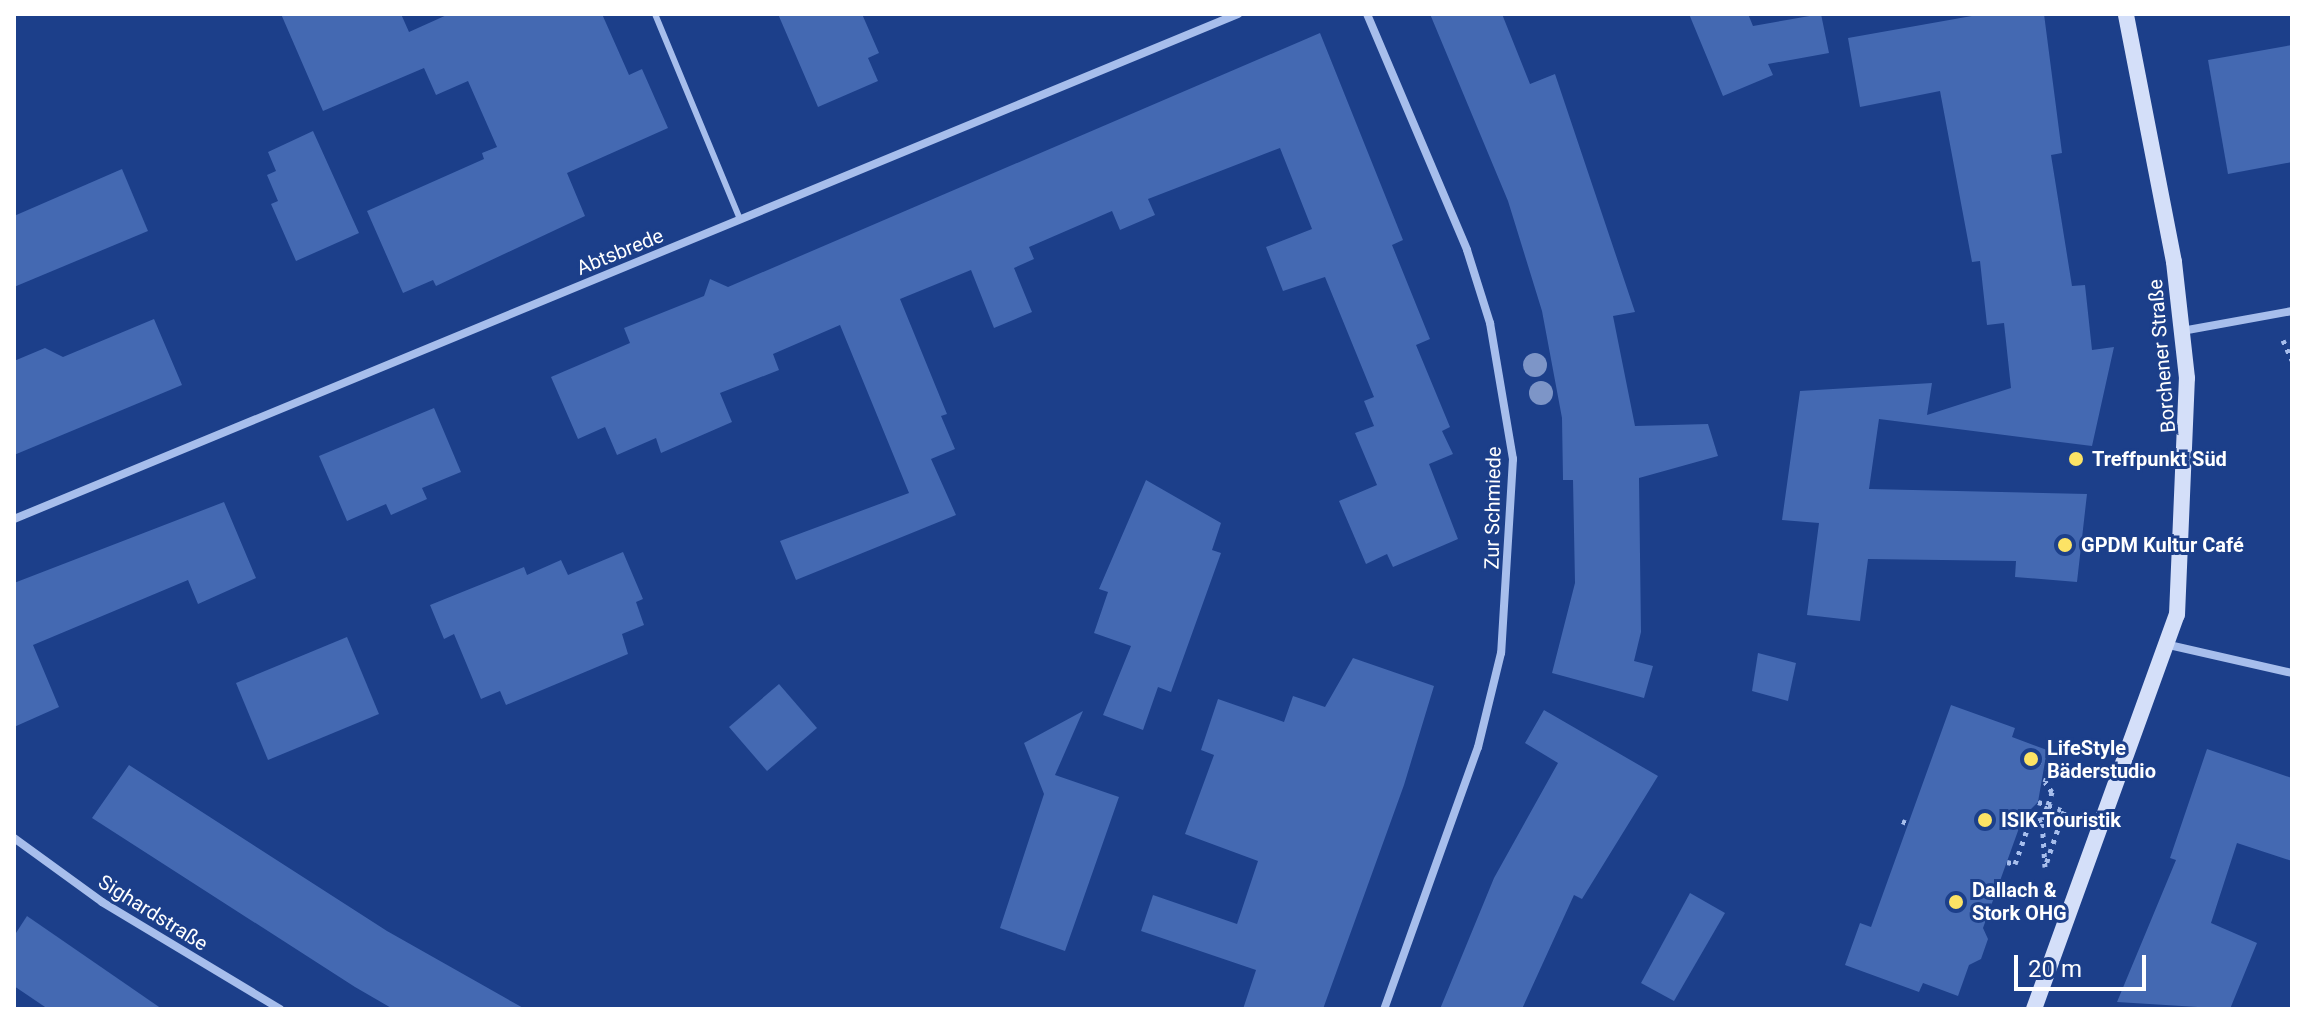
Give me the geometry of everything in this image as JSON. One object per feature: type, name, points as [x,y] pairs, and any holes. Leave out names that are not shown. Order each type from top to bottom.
[{"type":"main road","name":"Borchener Straße","points":[[2034,1009],[2169,645],[2189,471],[2182,331],[2126,14]]},
{"type":"street","name":"Abtsbrede","points":[[14,519],[1238,14]]},
{"type":"street","name":"Zur Schmiede","points":[[1367,14],[1467,250],[1490,323],[1513,459],[1501,653],[1478,747],[1384,1009]]},
{"type":"street","points":[[2182,331],[2292,311]]},
{"type":"street","points":[[2169,645],[2292,673]]},
{"type":"street","name":"Sighardstraße","points":[[14,838],[102,902],[280,1009]]},
{"type":"lane","points":[[655,14],[740,219]]},
{"type":"path","points":[[2038,802],[2048,805],[2064,811],[2045,867],[2042,819],[2048,805],[2050,769],[2041,765]]},
{"type":"path","points":[[2007,862],[2015,864],[2029,824],[2042,819]]},
{"type":"path","points":[[1902,821],[1909,824]]},
{"type":"building","points":[[281,14],[401,14],[409,32],[449,14],[602,14],[629,75],[642,69],[668,128],[567,173],[585,216],[436,286],[433,280],[403,293],[367,211],[484,159],[482,153],[497,147],[468,81],[436,95],[424,68],[323,111]]},
{"type":"building","points":[[778,14],[862,14],[879,53],[868,58],[878,81],[818,107]]},
{"type":"building","points":[[1430,14],[1502,14],[1530,84],[1555,74],[1635,312],[1613,316],[1635,426],[1708,424],[1718,456],[1639,478],[1641,632],[1634,661],[1653,666],[1644,698],[1552,673],[1575,583],[1573,480],[1563,480],[1562,418],[1542,311],[1508,201]]},
{"type":"building","points":[[1689,14],[1748,14],[1753,26],[1821,14],[1829,53],[1768,64],[1773,75],[1723,96]]},
{"type":"building","points":[[1983,14],[2044,14],[2062,153],[2051,155],[2072,286],[2085,285],[2092,350],[2114,347],[2092,446],[1879,419],[1869,489],[2087,494],[2077,582],[2015,577],[2016,561],[1868,559],[1860,621],[1807,615],[1819,523],[1782,520],[1800,391],[1932,383],[1927,415],[2011,388],[2004,323],[1987,325],[1980,261],[1972,262],[1940,91],[1860,107],[1848,38]]},
{"type":"building","points":[[1320,33],[1403,240],[1392,245],[1430,339],[1416,345],[1450,427],[1442,431],[1453,454],[1429,464],[1458,539],[1393,567],[1387,554],[1366,564],[1339,501],[1377,485],[1355,433],[1374,426],[1364,401],[1374,397],[1325,277],[1283,291],[1266,247],[1312,229],[1280,148],[1148,199],[1155,215],[1120,230],[1112,211],[1029,247],[1034,259],[1014,268],[1032,312],[994,328],[971,270],[900,299],[947,414],[941,416],[955,449],[931,459],[956,515],[796,580],[780,541],[909,493],[840,325],[773,354],[779,370],[720,393],[732,422],[661,453],[656,438],[617,455],[605,427],[578,439],[551,377],[630,343],[624,328],[704,296],[710,279],[728,287]]},
{"type":"building","points":[[2292,45],[2292,162],[2228,174],[2208,60]]},
{"type":"building","points":[[313,131],[359,233],[296,261],[271,204],[278,201],[267,175],[276,171],[268,152]]},
{"type":"building","points":[[122,169],[148,231],[14,287],[14,216]]},
{"type":"building","points":[[154,319],[182,385],[14,455],[14,361],[45,348],[63,357]]},
{"type":"building","points":[[434,408],[461,472],[422,488],[427,499],[391,515],[386,504],[347,521],[319,456]]},
{"type":"building","points":[[1146,480],[1221,523],[1212,550],[1221,553],[1171,692],[1158,687],[1143,730],[1103,715],[1131,646],[1094,633],[1108,592],[1099,589]]},
{"type":"building","points":[[224,502],[256,578],[198,604],[188,580],[33,645],[59,707],[14,727],[14,583]]},
{"type":"building","points":[[623,552],[643,599],[636,602],[644,625],[622,634],[628,654],[506,705],[500,691],[481,699],[454,634],[444,639],[430,605],[524,567],[527,575],[561,560],[568,575]]},
{"type":"building","points":[[347,637],[379,714],[268,760],[236,683]]},
{"type":"building","points":[[1758,653],[1796,663],[1788,701],[1752,691]]},
{"type":"building","points":[[1353,658],[1434,686],[1404,785],[1323,1009],[1243,1009],[1256,970],[1141,931],[1153,895],[1237,924],[1258,861],[1185,834],[1214,755],[1201,750],[1218,699],[1284,722],[1293,696],[1325,707]]},
{"type":"building","points":[[779,684],[817,728],[767,771],[729,727]]},
{"type":"building","points":[[1951,705],[2015,728],[2012,737],[2047,750],[2038,802],[2023,817],[1983,928],[1988,939],[1981,959],[1969,965],[1958,996],[1923,983],[1919,992],[1845,965],[1860,923],[1871,927]]},
{"type":"building","points":[[1544,710],[1658,776],[1582,899],[1574,895],[1522,1009],[1440,1009],[1494,878],[1558,763],[1525,743]]},
{"type":"building","points":[[1083,711],[1055,775],[1119,797],[1065,951],[1000,928],[1044,794],[1024,743]]},
{"type":"building","points":[[2207,749],[2292,778],[2292,861],[2237,843],[2211,923],[2257,943],[2230,1009],[2117,1002],[2176,860],[2170,858]]},
{"type":"building","points":[[129,765],[387,931],[525,1009],[393,1009],[355,987],[92,818]]},
{"type":"building","points":[[1690,893],[1725,913],[1674,1001],[1641,983]]},
{"type":"building","points":[[27,916],[162,1009],[48,1009],[14,986],[14,936]]},
{"type":"place","name":"Treffpunkt Süd","points":[[2076,459]]},
{"type":"place","name":"GPDM Kultur Café","points":[[2065,545]]},
{"type":"place","name":"LifeStyle Bäderstudio","points":[[2031,759]]},
{"type":"place","name":"ISIK Touristik","points":[[1985,820]]},
{"type":"place","name":"Dallach & Stork OHG","points":[[1956,902]]}]
